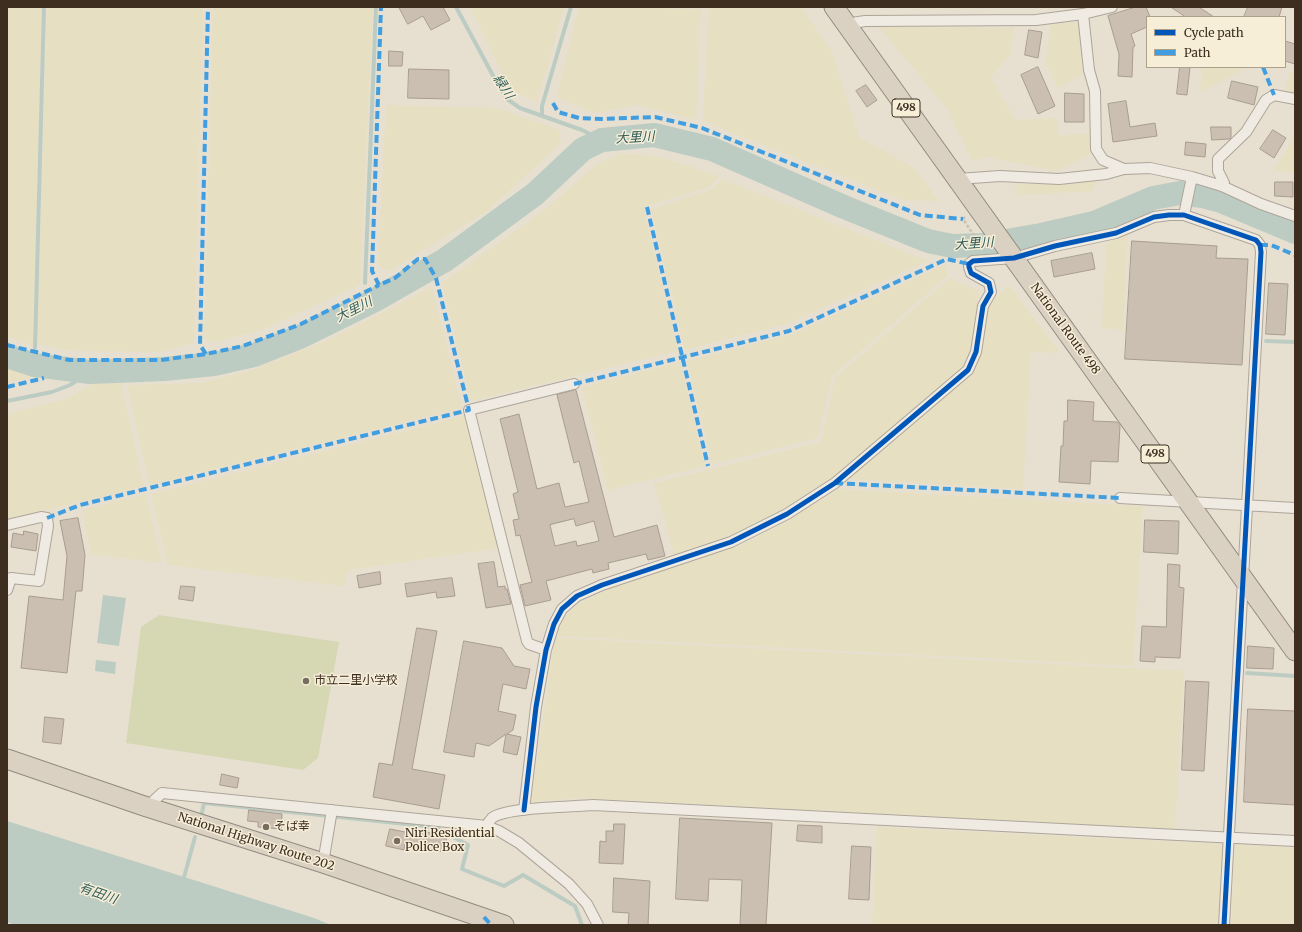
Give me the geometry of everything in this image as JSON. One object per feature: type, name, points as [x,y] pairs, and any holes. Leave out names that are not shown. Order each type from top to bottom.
[{"type":"highway","name":"National Route 498","points":[[834,7],[1295,651]]},
{"type":"highway","name":"National Highway Route 202","points":[[7,759],[147,807],[323,863],[504,925]]},
{"type":"street","points":[[846,24],[865,21],[1036,20],[1084,14],[1112,7]]},
{"type":"street","points":[[1084,14],[1089,70],[1095,91],[1096,148],[1103,160],[1124,169]]},
{"type":"street","points":[[1222,186],[1224,183],[1218,171],[1218,159],[1246,132],[1266,100],[1274,95],[1295,99]]},
{"type":"street","points":[[958,179],[1000,176],[1058,179],[1106,174],[1124,169],[1150,168],[1192,177],[1222,186],[1261,204],[1295,216]]},
{"type":"street","points":[[1184,215],[1192,177]]},
{"type":"street","points":[[524,810],[536,707],[546,650],[554,624],[562,609],[577,596],[602,585],[731,542],[787,514],[835,483],[968,370],[976,352],[984,306],[991,292],[989,283],[971,273],[969,264],[973,261],[1014,258],[1055,246],[1116,233],[1154,217],[1184,215],[1256,240],[1260,244],[1248,506],[1224,925]]},
{"type":"street","points":[[546,650],[529,644],[527,641],[469,410],[574,384]]},
{"type":"street","points":[[1120,498],[1295,508]]},
{"type":"street","points":[[7,526],[41,517],[47,518],[48,526],[39,581],[11,578],[7,590]]},
{"type":"street","points":[[147,807],[162,793],[487,826],[499,831],[519,843],[569,884],[587,904],[598,925]]},
{"type":"street","points":[[487,826],[491,818],[504,813],[593,805],[1295,841]]},
{"type":"street","points":[[323,863],[332,810]]},
{"type":"path","points":[[963,220],[992,260]]},
{"type":"shaded area","points":[[7,7],[42,7],[33,346],[7,336]]},
{"type":"shaded area","points":[[47,7],[203,7],[194,343],[160,352],[70,351],[37,344]]},
{"type":"shaded area","points":[[213,7],[373,7],[360,285],[264,329],[212,343],[204,337]]},
{"type":"shaded area","points":[[470,7],[564,7],[537,102],[510,90]]},
{"type":"shaded area","points":[[579,7],[701,9],[696,120],[638,105],[594,113],[556,97]]},
{"type":"shaded area","points":[[708,7],[801,7],[832,52],[859,137],[914,168],[939,201],[902,200],[703,121]]},
{"type":"shaded area","points":[[1079,22],[1082,75],[1058,88],[1046,64],[1050,24]]},
{"type":"shaded area","points":[[879,27],[1014,28],[1010,54],[991,77],[1015,120],[1058,118],[1057,136],[1089,133],[1091,154],[1057,171],[986,157],[972,161],[948,110]]},
{"type":"shaded area","points":[[1202,68],[1247,68],[1200,92]]},
{"type":"shaded area","points":[[1291,71],[1295,72],[1295,95],[1284,93]]},
{"type":"shaded area","points":[[386,105],[498,108],[559,130],[561,143],[486,212],[389,271],[378,265]]},
{"type":"shaded area","points":[[1295,136],[1295,173],[1274,170]]},
{"type":"shaded area","points":[[624,153],[661,157],[719,176],[710,187],[643,207],[678,351],[471,401],[442,283],[543,211],[598,163]]},
{"type":"shaded area","points":[[722,179],[928,261],[786,324],[685,350],[651,209],[713,189]]},
{"type":"shaded area","points":[[1096,181],[1093,191],[1017,195],[1014,185]]},
{"type":"shaded area","points":[[1128,232],[1123,330],[1102,328],[1106,245]]},
{"type":"shaded area","points":[[946,264],[947,276],[832,376],[818,438],[712,464],[687,361],[793,334]]},
{"type":"shaded area","points":[[950,278],[979,291],[971,360],[833,479],[781,512],[727,538],[674,555],[654,483],[821,442],[835,378]]},
{"type":"shaded area","points":[[1009,285],[1060,353],[1031,352],[1023,489],[847,479],[973,371],[982,353],[988,306]]},
{"type":"shaded area","points":[[432,287],[462,408],[149,485],[127,385],[202,383],[255,369],[330,339]]},
{"type":"shaded area","points":[[680,362],[705,466],[608,490],[582,387]]},
{"type":"shaded area","points":[[7,368],[39,376],[7,383]]},
{"type":"shaded area","points":[[96,382],[121,383],[144,486],[7,520],[7,414],[65,399]]},
{"type":"shaded area","points":[[465,416],[498,548],[349,570],[343,586],[168,565],[151,494]]},
{"type":"shaded area","points":[[839,489],[1143,506],[1133,666],[557,636],[562,619],[578,604],[608,589],[750,541]]},
{"type":"shaded area","points":[[146,494],[162,563],[91,554],[82,510]]},
{"type":"shaded area","points":[[555,638],[1184,671],[1175,829],[580,798],[531,802]]},
{"type":"shaded area","points":[[877,827],[1222,844],[1218,925],[872,925]]},
{"type":"shaded area","points":[[1235,844],[1295,848],[1295,925],[1231,925]]},
{"type":"green space","points":[[159,615],[339,642],[318,758],[303,770],[126,743],[141,627]]},
{"type":"water","points":[[103,595],[126,598],[119,646],[97,643]]},
{"type":"water","points":[[96,660],[116,662],[115,674],[95,671]]},
{"type":"water","name":"有田川","points":[[7,821],[314,918],[331,925],[15,925],[7,922]]},
{"type":"building","points":[[399,7],[443,7],[450,20],[431,30],[423,16],[408,24]]},
{"type":"building","points":[[1136,7],[1146,7],[1150,16],[1146,16],[1146,27],[1131,34],[1135,46],[1133,47],[1132,77],[1118,76],[1119,54],[1108,16]]},
{"type":"building","points":[[1171,7],[1199,7],[1212,16],[1184,16]]},
{"type":"building","points":[[1248,7],[1282,7],[1279,16],[1244,16]]},
{"type":"building","points":[[1029,30],[1042,32],[1038,58],[1025,55]]},
{"type":"building","points":[[1286,41],[1295,44],[1295,64],[1286,61]]},
{"type":"building","points":[[389,51],[403,52],[402,66],[389,66]]},
{"type":"building","points":[[1038,67],[1055,106],[1038,114],[1021,75]]},
{"type":"building","points":[[1180,68],[1190,68],[1187,95],[1177,94]]},
{"type":"building","points":[[409,69],[449,70],[449,99],[408,98]]},
{"type":"building","points":[[1232,81],[1258,87],[1254,105],[1228,98]]},
{"type":"building","points":[[866,85],[877,100],[867,107],[856,91]]},
{"type":"building","points":[[1065,93],[1084,94],[1084,122],[1065,122]]},
{"type":"building","points":[[1126,101],[1130,127],[1155,123],[1157,136],[1113,142],[1108,104]]},
{"type":"building","points":[[1211,127],[1231,127],[1230,139],[1212,140]]},
{"type":"building","points":[[1273,130],[1286,138],[1274,158],[1260,149]]},
{"type":"building","points":[[1186,142],[1206,144],[1205,157],[1185,155]]},
{"type":"building","points":[[1275,182],[1293,182],[1293,197],[1275,196]]},
{"type":"building","points":[[1132,241],[1217,246],[1216,258],[1248,259],[1242,365],[1125,359]]},
{"type":"building","points":[[1092,253],[1095,269],[1054,277],[1051,261]]},
{"type":"building","points":[[1269,283],[1288,284],[1285,335],[1266,334]]},
{"type":"building","points":[[576,390],[614,537],[657,525],[665,556],[648,560],[646,554],[608,563],[609,569],[593,573],[592,569],[546,581],[551,600],[525,606],[520,585],[532,582],[520,535],[516,536],[513,520],[519,519],[513,494],[518,492],[500,419],[519,414],[537,489],[559,483],[565,507],[589,502],[579,461],[574,463],[557,395]],"holes":[[[574,519],[576,526],[594,521],[599,541],[577,546],[576,541],[555,546],[550,525]]]},
{"type":"building","points":[[1068,400],[1094,402],[1093,421],[1117,422],[1120,426],[1118,462],[1091,461],[1090,484],[1059,482],[1061,446],[1063,446],[1064,421],[1067,421]]},
{"type":"building","points":[[78,518],[85,555],[82,591],[76,591],[67,673],[21,668],[29,596],[63,600],[67,556],[60,521]]},
{"type":"building","points":[[1145,520],[1179,521],[1178,554],[1144,552]]},
{"type":"building","points":[[24,531],[38,534],[36,551],[11,547],[13,533],[23,535]]},
{"type":"building","points":[[494,562],[498,587],[505,586],[511,604],[486,608],[478,564]]},
{"type":"building","points":[[1168,564],[1180,565],[1179,587],[1184,588],[1180,658],[1155,657],[1155,662],[1140,661],[1142,626],[1166,627]]},
{"type":"building","points":[[380,572],[381,584],[359,588],[357,576]]},
{"type":"building","points":[[452,578],[455,596],[437,598],[436,592],[407,597],[405,584]]},
{"type":"building","points":[[181,586],[195,587],[193,601],[179,599]]},
{"type":"building","points":[[417,628],[437,631],[412,769],[445,775],[439,809],[373,797],[379,763],[392,765]]},
{"type":"building","points":[[464,641],[502,648],[514,666],[530,669],[526,689],[503,684],[498,711],[516,715],[513,730],[507,734],[521,737],[517,755],[503,752],[506,734],[489,746],[476,743],[474,757],[444,752]]},
{"type":"building","points":[[1248,646],[1274,648],[1273,669],[1247,668]]},
{"type":"building","points":[[1186,681],[1209,682],[1204,771],[1182,770]]},
{"type":"building","points":[[1248,709],[1295,711],[1295,805],[1244,802]]},
{"type":"building","points":[[45,717],[64,719],[61,744],[43,742]]},
{"type":"building","points":[[222,774],[239,778],[237,788],[220,785]]},
{"type":"building","points":[[249,810],[282,814],[281,829],[258,827],[258,822],[248,821]]},
{"type":"building","points":[[680,818],[772,823],[766,925],[740,925],[742,880],[709,879],[708,901],[676,899]]},
{"type":"building","points":[[614,824],[625,824],[623,864],[599,863],[600,841],[606,842],[606,831],[613,831]]},
{"type":"building","points":[[798,825],[822,826],[822,843],[797,841]]},
{"type":"building","points":[[390,829],[420,835],[421,831],[447,836],[444,852],[405,844],[404,850],[386,846]]},
{"type":"building","points":[[852,846],[871,847],[869,900],[849,899]]},
{"type":"building","points":[[614,878],[650,881],[648,925],[628,925],[629,913],[613,912]]},
{"type":"waterway","points":[[35,348],[44,7]]},
{"type":"waterway","points":[[365,283],[376,7]]},
{"type":"waterway","name":"緑川","points":[[456,7],[507,99],[520,108],[582,130],[602,140]]},
{"type":"waterway","points":[[542,115],[542,106],[571,7]]},
{"type":"waterway","name":"大里川","points":[[7,356],[35,365],[90,372],[164,369],[214,364],[254,355],[302,336],[373,301],[445,260],[535,194],[583,149],[602,140],[654,135],[712,149],[844,207],[928,241],[952,246],[983,245],[1041,235],[1094,223],[1153,198],[1180,193],[1202,196],[1221,201],[1295,232]]},
{"type":"waterway","points":[[1266,341],[1295,342]]},
{"type":"waterway","points":[[7,401],[52,392],[70,385],[90,372]]},
{"type":"waterway","points":[[1247,673],[1295,676]]},
{"type":"waterway","points":[[202,813],[204,803],[435,827],[468,845],[462,869],[504,886],[523,875],[575,906],[582,925]]},
{"type":"waterway","points":[[183,881],[195,837]]},
{"type":"marked path","points":[[206,354],[200,345],[208,7]]},
{"type":"marked path","points":[[47,518],[80,505],[469,410],[436,278],[425,259],[418,259],[395,278],[379,285],[372,271],[381,7]]},
{"type":"marked path","points":[[1263,68],[1274,95]]},
{"type":"marked path","points":[[553,103],[558,112],[579,118],[602,119],[655,117],[702,128],[920,215],[963,219]]},
{"type":"marked path","points":[[647,207],[708,466]]},
{"type":"marked path","points":[[1260,245],[1271,245],[1295,255]]},
{"type":"marked path","points":[[574,384],[789,331],[947,259],[969,264]]},
{"type":"marked path","points":[[7,345],[69,360],[161,360],[206,354],[243,346],[301,324],[379,285]]},
{"type":"marked path","points":[[7,387],[44,378]]},
{"type":"marked path","points":[[835,483],[1120,498]]},
{"type":"marked path","points":[[484,917],[491,925]]},
{"type":"cycle path","points":[[524,810],[536,707],[546,650],[554,624],[562,609],[577,596],[602,585],[731,542],[787,514],[835,483],[968,370],[976,352],[983,306],[991,292],[989,283],[971,273],[969,264],[973,261],[1014,258],[1055,246],[1116,233],[1154,217],[1184,215],[1256,240],[1260,245],[1261,252],[1224,925]]},
{"type":"place","name":"市立二里小学校","points":[[306,681]]},
{"type":"place","name":"そば幸","points":[[266,827]]},
{"type":"place","name":"Niri Residential Police Box","points":[[397,841]]}]
